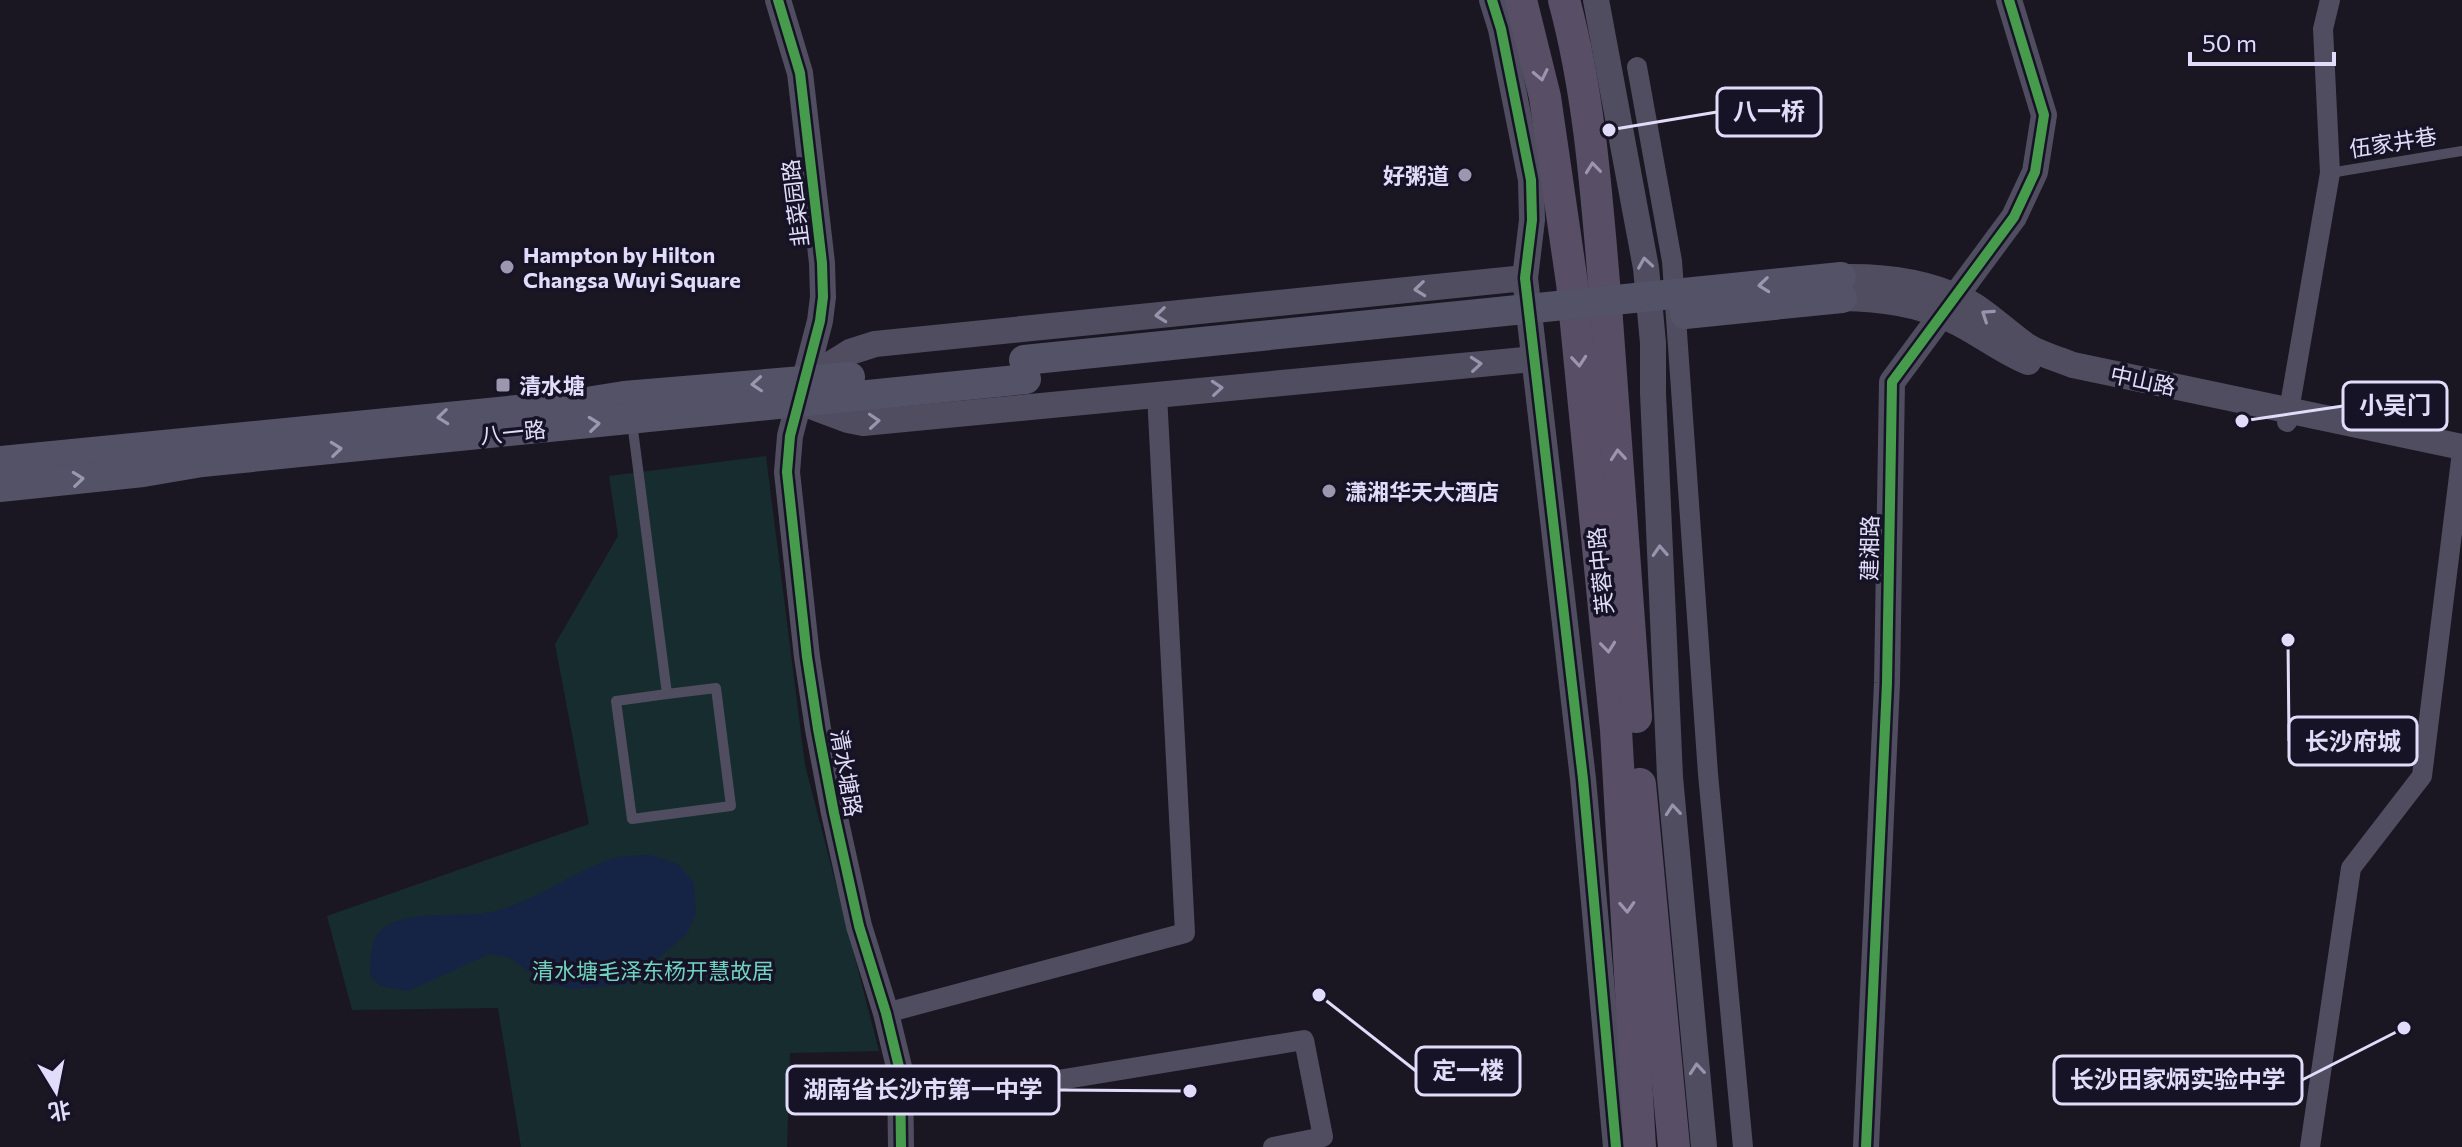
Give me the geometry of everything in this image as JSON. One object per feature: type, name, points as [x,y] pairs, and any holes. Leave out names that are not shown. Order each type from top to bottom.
[{"type":"main road","name":"芙蓉中路","points":[[1521,0],[1545,97],[1572,283],[1616,730],[1640,1147]]},
{"type":"main road","name":"芙蓉中路","points":[[1564,0],[1584,92],[1594,170],[1620,475],[1640,779],[1674,1147]]},
{"type":"main road","name":"八一路","points":[[0,461],[802,391],[1842,288]]},
{"type":"main road","name":"八一路","points":[[0,487],[143,472],[202,462],[631,420],[802,391]]},
{"type":"street","name":"韭菜园路","points":[[778,0],[800,73],[822,263],[820,321],[802,391]]},
{"type":"street","points":[[1492,0],[1501,29],[1531,180],[1532,220],[1525,278],[1583,779],[1616,1147]]},
{"type":"street","points":[[1596,0],[1646,268],[1652,328],[1670,777],[1704,1147]]},
{"type":"street","name":"建湘路","points":[[1866,1147],[1887,683],[1892,382],[2014,217],[2035,172],[2044,115],[2009,0]]},
{"type":"street","points":[[2288,416],[2330,173],[2323,29],[2330,0]]},
{"type":"street","points":[[1637,67],[1672,261],[1708,774],[1743,1147]]},
{"type":"street","points":[[1525,278],[875,344],[850,352],[802,391],[848,420],[863,423],[1534,359]]},
{"type":"street","name":"中山路","points":[[1842,288],[1897,301],[1947,305],[2023,360],[2071,379],[2462,447]]},
{"type":"street","name":"清水塘路","points":[[802,391],[790,436],[787,472],[807,657],[844,861],[900,1071],[903,1101],[901,1147]]},
{"type":"street","points":[[886,1013],[1185,933],[1157,394]]},
{"type":"street","name":"中山路","points":[[2288,416],[2462,460]]},
{"type":"street","points":[[2310,1147],[2351,868],[2422,776],[2462,460]]},
{"type":"street","points":[[967,1095],[1304,1040],[1323,1137],[1273,1147]]},
{"type":"lane","name":"伍家井巷","points":[[2330,173],[2462,151]]},
{"type":"lane","points":[[631,420],[667,694]]},
{"type":"lane","points":[[716,688],[731,806],[632,819],[616,701],[667,694],[716,688]]},
{"type":"green space","name":"清水塘毛泽东杨开慧故居","points":[[766,456],[805,765],[879,1051],[790,1053],[787,1147],[521,1147],[498,1008],[352,1010],[327,916],[589,824],[555,644],[618,536],[609,476]]},
{"type":"water","points":[[651,855],[678,864],[694,883],[696,914],[686,935],[626,985],[574,989],[545,984],[510,958],[490,954],[408,991],[380,986],[370,976],[375,938],[392,923],[428,915],[478,914],[506,908],[614,858]]},
{"type":"cycle path","points":[[778,0],[800,73],[822,263],[823,297],[820,321],[790,436],[787,472],[818,729],[859,926],[900,1071],[901,1147]]},
{"type":"cycle path","points":[[1492,0],[1501,29],[1531,180],[1532,220],[1525,278],[1583,779],[1616,1147]]},
{"type":"cycle path","points":[[1866,1147],[1887,683],[1892,382],[2014,217],[2035,172],[2044,115],[2009,0]]},
{"type":"place","name":"八一桥","points":[[1609,130]]},
{"type":"place","name":"好粥道","points":[[1465,175]]},
{"type":"place","name":"Hampton by Hilton Changsa Wuyi Square","points":[[507,267]]},
{"type":"place","name":"清水塘","points":[[503,385]]},
{"type":"place","name":"小吴门","points":[[2242,421]]},
{"type":"place","name":"潇湘华天大酒店","points":[[1329,491]]},
{"type":"place","name":"长沙府城","points":[[2288,640]]},
{"type":"place","name":"定一楼","points":[[1319,995]]},
{"type":"place","name":"长沙田家炳实验中学","points":[[2404,1028]]},
{"type":"place","name":"湖南省长沙市第一中学","points":[[1190,1091]]}]
